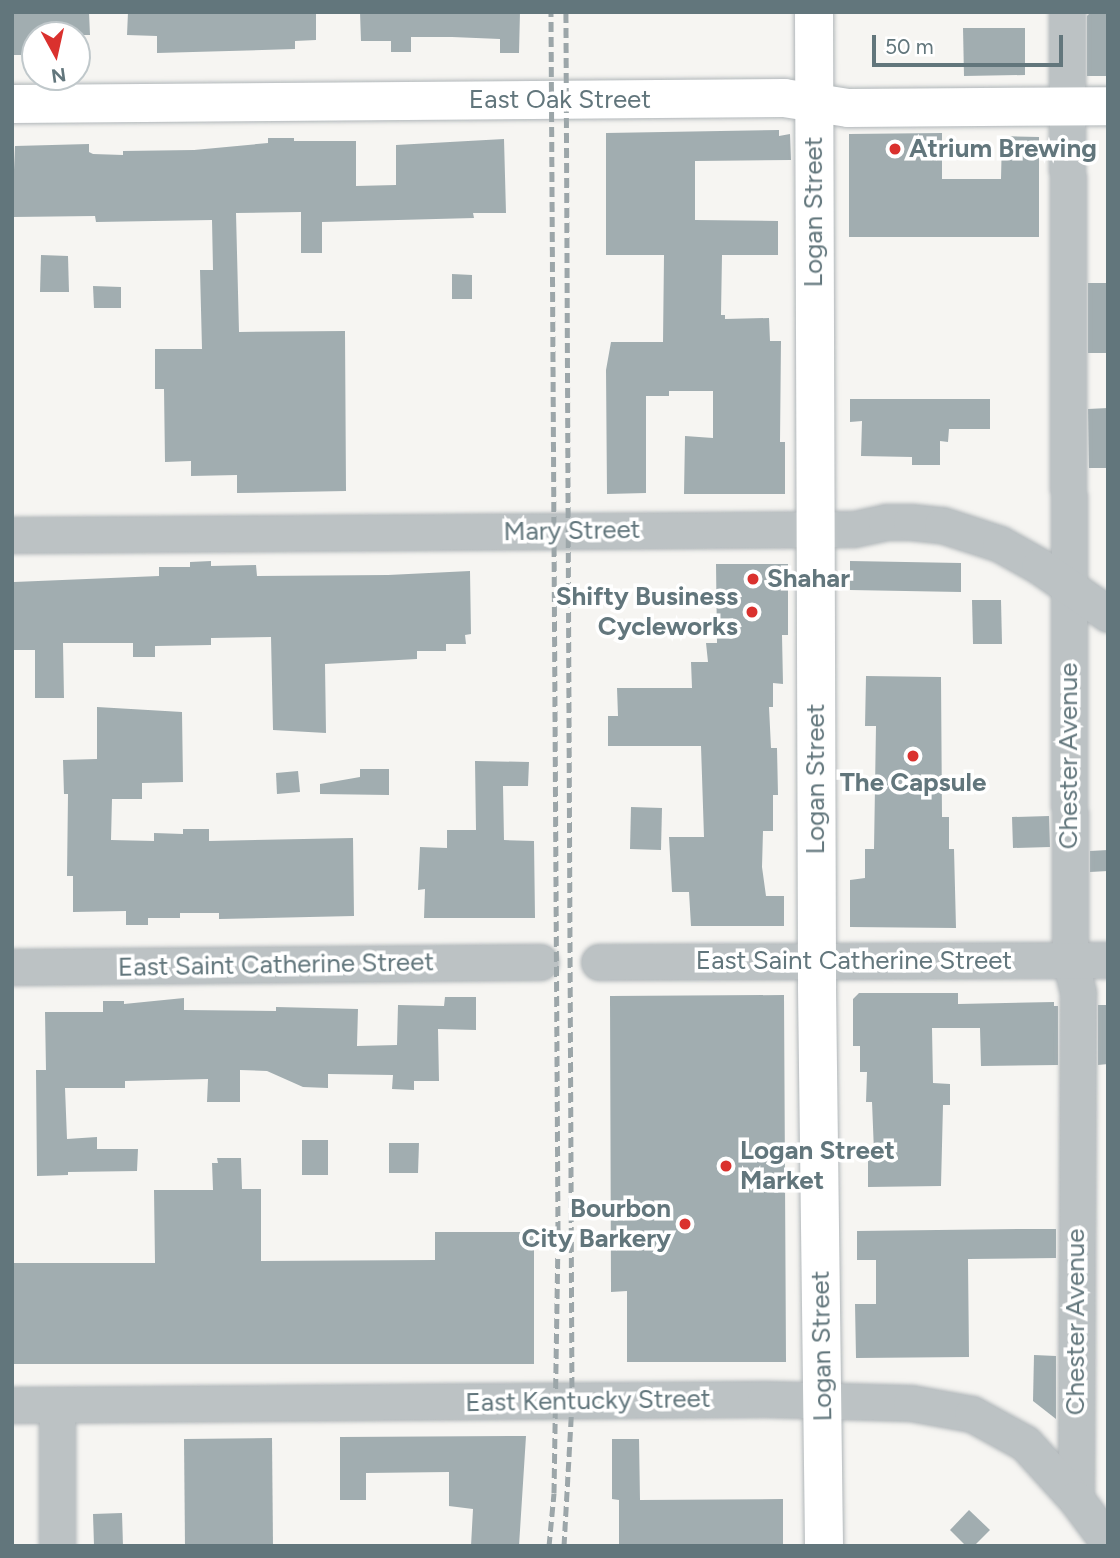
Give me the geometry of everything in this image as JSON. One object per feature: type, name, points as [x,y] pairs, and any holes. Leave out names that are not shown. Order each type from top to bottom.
[{"type":"main road","name":"Logan Street","points":[[814,12],[817,961],[824,1546]]},
{"type":"main road","name":"East Oak Street","points":[[12,104],[783,98],[848,108],[1108,106]]},
{"type":"street","name":"Chester Avenue","points":[[1068,12],[1066,106],[1070,960],[1078,993],[1076,1499]]},
{"type":"street","name":"Mary Street","points":[[12,535],[854,529],[886,522],[942,525],[1000,544],[1108,614]]},
{"type":"street","name":"East Saint Catherine Street","points":[[599,961],[1108,960]]},
{"type":"street","name":"East Saint Catherine Street","points":[[12,967],[540,962]]},
{"type":"street","name":"East Kentucky Street","points":[[12,1405],[823,1401],[911,1403],[972,1413],[1025,1443],[1076,1499],[1108,1542]]},
{"type":"street","points":[[57,1405],[57,1546]]},
{"type":"building","points":[[13,12],[89,12],[89,21],[21,21],[21,55],[13,55]]},
{"type":"building","points":[[128,12],[316,12],[316,40],[295,41],[295,49],[157,53],[157,36],[127,35]]},
{"type":"building","points":[[360,12],[520,12],[519,53],[500,53],[500,39],[452,37],[411,37],[411,52],[391,52],[391,41],[361,41]]},
{"type":"building","points":[[1091,12],[1108,12],[1108,76],[1087,76],[1087,16]]},
{"type":"building","points":[[963,28],[1025,28],[1025,75],[964,76]]},
{"type":"building","points":[[779,130],[779,136],[790,134],[791,160],[695,161],[695,220],[778,221],[778,255],[722,255],[721,315],[725,315],[725,319],[769,318],[770,341],[781,341],[780,442],[785,442],[785,494],[684,494],[685,436],[713,438],[713,391],[669,391],[669,396],[646,396],[646,493],[607,494],[606,370],[611,342],[663,342],[664,255],[606,255],[606,133]]},
{"type":"building","points":[[942,133],[942,179],[1001,179],[1002,136],[1039,137],[1039,237],[849,237],[849,134]]},
{"type":"building","points":[[268,138],[294,138],[294,141],[356,141],[356,186],[396,185],[396,145],[504,139],[506,213],[473,213],[474,218],[322,222],[322,253],[301,253],[301,212],[236,213],[239,332],[345,331],[346,491],[237,493],[237,475],[191,476],[191,461],[165,462],[164,389],[155,389],[155,349],[202,349],[200,270],[213,270],[212,220],[96,222],[95,216],[12,217],[15,146],[89,144],[89,152],[93,154],[123,155],[123,151],[194,150],[268,143]]},
{"type":"building","points":[[41,255],[68,256],[69,292],[40,292]]},
{"type":"building","points":[[452,274],[472,275],[472,299],[452,299]]},
{"type":"building","points":[[1088,283],[1108,283],[1108,353],[1088,353]]},
{"type":"building","points":[[93,286],[121,287],[121,308],[94,308]]},
{"type":"building","points":[[850,399],[990,399],[990,429],[949,429],[948,442],[940,441],[940,465],[912,465],[912,457],[861,456],[862,421],[850,422]]},
{"type":"building","points":[[1108,408],[1108,468],[1089,468],[1088,409]]},
{"type":"building","points":[[211,561],[211,566],[256,565],[257,576],[470,571],[471,634],[465,635],[466,644],[446,644],[446,651],[417,651],[417,659],[325,664],[326,733],[273,730],[271,637],[211,638],[211,645],[155,646],[155,657],[133,657],[133,643],[63,643],[64,698],[35,698],[35,650],[12,650],[14,582],[159,576],[159,567],[190,567],[190,562]]},
{"type":"building","points":[[850,561],[961,563],[961,592],[850,590]]},
{"type":"building","points":[[716,564],[788,564],[788,635],[782,635],[783,684],[773,683],[773,707],[769,707],[771,748],[777,748],[778,795],[773,795],[773,831],[763,831],[762,867],[766,896],[784,896],[784,926],[691,926],[689,892],[672,892],[669,837],[704,837],[701,746],[608,746],[608,716],[618,716],[617,688],[692,688],[691,662],[708,662],[706,643],[717,643]]},
{"type":"building","points":[[972,600],[1001,600],[1002,644],[973,644]]},
{"type":"building","points":[[866,676],[941,677],[942,817],[949,817],[949,849],[954,849],[956,928],[850,927],[850,880],[865,878],[865,849],[874,849],[876,726],[865,726]]},
{"type":"building","points":[[97,707],[182,712],[183,782],[142,783],[142,799],[112,799],[111,840],[154,841],[154,833],[183,834],[183,829],[209,829],[209,841],[353,838],[354,916],[219,919],[219,913],[180,913],[180,918],[148,918],[148,925],[126,925],[126,911],[73,912],[73,876],[67,876],[68,794],[64,794],[63,760],[97,759]]},
{"type":"building","points":[[475,761],[529,762],[528,786],[503,786],[504,840],[534,841],[535,918],[424,918],[425,889],[418,890],[420,847],[447,848],[447,830],[476,830]]},
{"type":"building","points":[[360,769],[389,769],[389,795],[320,794],[320,784],[360,777]]},
{"type":"building","points":[[298,771],[300,792],[277,794],[276,773]]},
{"type":"building","points":[[631,807],[662,808],[661,850],[630,849]]},
{"type":"building","points":[[1049,816],[1050,847],[1013,848],[1012,817]]},
{"type":"building","points":[[1108,850],[1108,871],[1090,872],[1090,851]]},
{"type":"building","points":[[859,993],[958,993],[958,1004],[1054,1002],[1054,1006],[1058,1006],[1058,1065],[981,1066],[980,1028],[932,1028],[933,1083],[950,1084],[950,1105],[943,1105],[941,1186],[868,1187],[868,1152],[874,1152],[872,1102],[866,1102],[867,1072],[860,1072],[860,1046],[853,1046],[853,999]]},
{"type":"building","points":[[784,995],[786,1362],[627,1362],[627,1291],[611,1292],[610,996]]},
{"type":"building","points":[[445,997],[476,997],[476,1030],[438,1029],[439,1081],[414,1081],[414,1090],[392,1089],[393,1075],[328,1074],[328,1088],[303,1087],[267,1071],[240,1070],[240,1102],[207,1102],[208,1079],[125,1081],[125,1088],[65,1088],[67,1139],[97,1137],[97,1149],[138,1149],[137,1171],[68,1172],[68,1175],[37,1176],[36,1070],[46,1070],[45,1012],[103,1012],[103,1001],[124,1001],[124,1004],[184,998],[184,1010],[276,1011],[276,1007],[358,1009],[357,1046],[397,1045],[398,1005],[444,1006]]},
{"type":"building","points":[[1098,1005],[1108,1005],[1108,1064],[1098,1065]]},
{"type":"building","points":[[302,1140],[328,1140],[328,1175],[302,1175]]},
{"type":"building","points":[[389,1143],[419,1143],[418,1173],[389,1173]]},
{"type":"building","points":[[217,1158],[241,1158],[242,1189],[261,1189],[261,1261],[435,1260],[435,1232],[534,1232],[534,1364],[12,1364],[12,1263],[155,1263],[154,1190],[213,1190],[212,1163],[218,1163]]},
{"type":"building","points":[[1056,1229],[1056,1258],[968,1259],[969,1357],[856,1358],[855,1304],[876,1304],[876,1260],[857,1260],[857,1231]]},
{"type":"building","points":[[1034,1355],[1056,1356],[1056,1419],[1033,1401]]},
{"type":"building","points":[[526,1436],[519,1546],[471,1546],[473,1509],[449,1506],[449,1472],[366,1473],[366,1500],[340,1500],[340,1437]]},
{"type":"building","points":[[272,1438],[273,1546],[185,1546],[184,1439]]},
{"type":"building","points":[[612,1439],[639,1439],[640,1500],[783,1499],[783,1546],[619,1546],[619,1500],[612,1499]]},
{"type":"building","points":[[969,1510],[990,1530],[974,1546],[966,1546],[950,1530]]},
{"type":"building","points":[[122,1513],[123,1546],[94,1546],[93,1514]]},
{"type":"railway","points":[[549,1546],[554,1493],[558,1231],[551,12]]},
{"type":"railway","points":[[564,1546],[572,1402],[566,12]]},
{"type":"place","name":"Atrium Brewing","points":[[895,149]]},
{"type":"place","name":"Shahar","points":[[753,579]]},
{"type":"place","name":"Shifty Business Cycleworks","points":[[752,612]]},
{"type":"place","name":"The Capsule","points":[[913,756]]},
{"type":"place","name":"Logan Street Market","points":[[726,1166]]},
{"type":"place","name":"Bourbon City Barkery","points":[[685,1224]]}]
